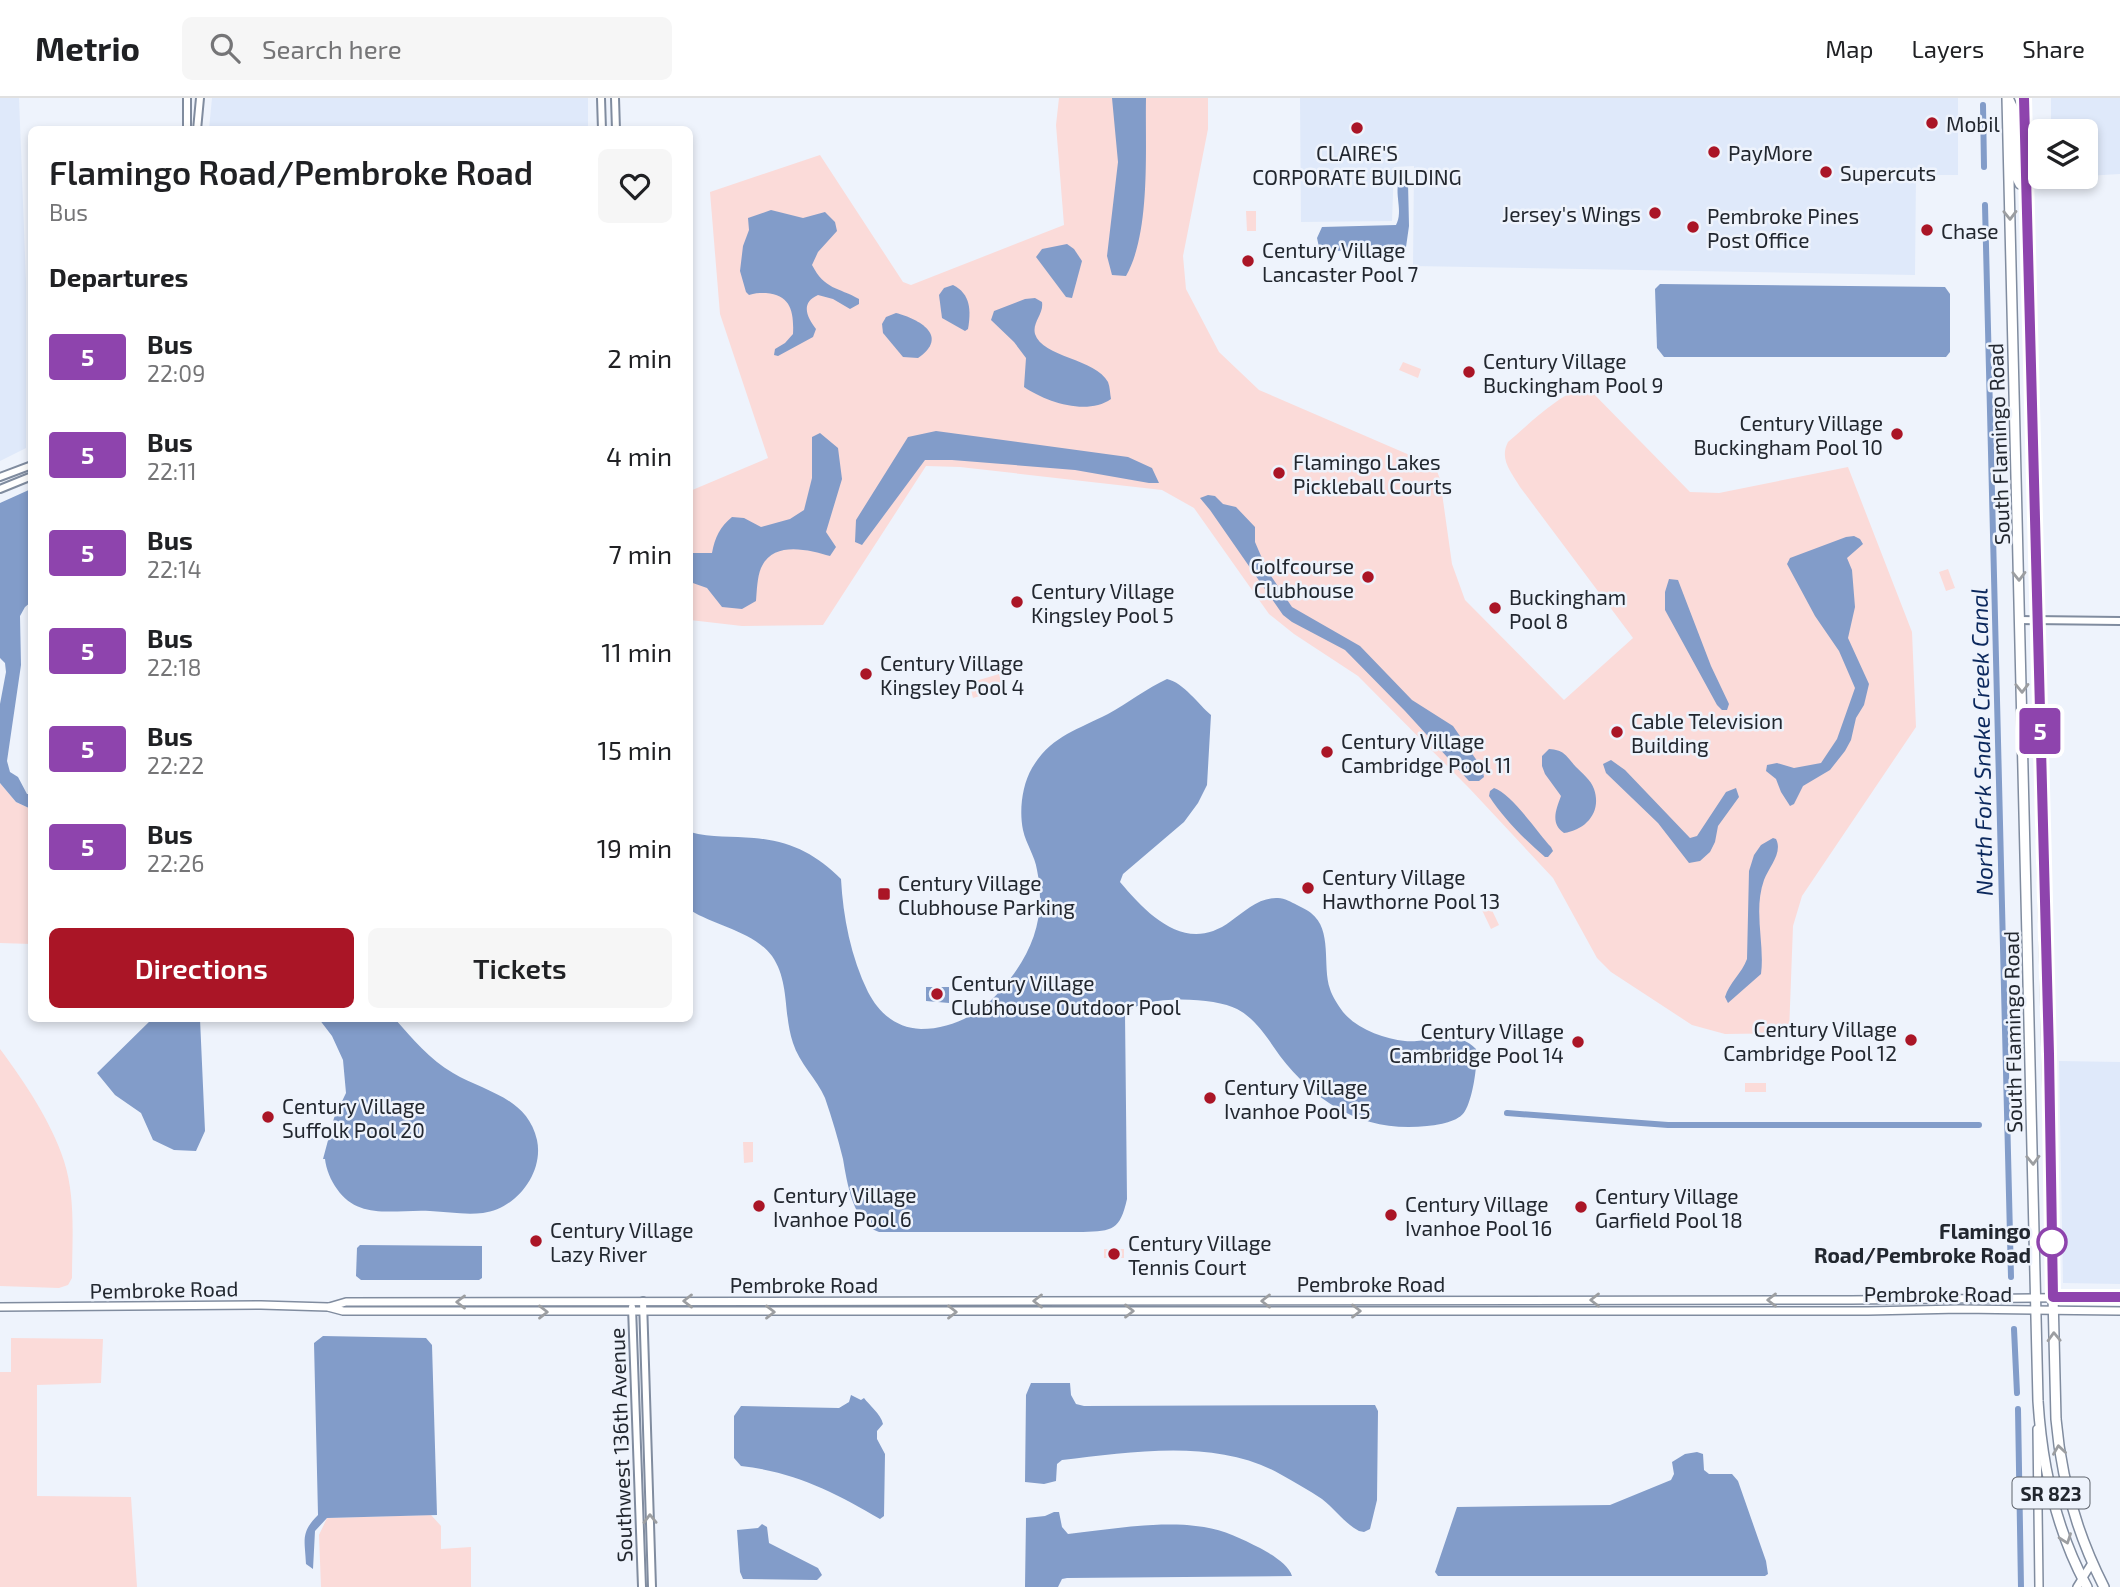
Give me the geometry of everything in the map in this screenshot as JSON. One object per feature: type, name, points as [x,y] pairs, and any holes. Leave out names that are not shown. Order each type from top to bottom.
[{"type":"highway","points":[[2008,98],[2015,113],[2016,176],[2020,184],[2026,187]]},
{"type":"highway","name":"South Flamingo Road","points":[[2008,98],[2038,1401]]},
{"type":"highway","name":"South Flamingo Road","points":[[2024,98],[2056,1419],[2063,1471],[2078,1528],[2092,1563]]},
{"type":"highway","name":"SR 823","points":[[2038,1401],[2046,1473],[2082,1585]]},
{"type":"highway","name":"SR 823","points":[[2092,1563],[2104,1587]]},
{"type":"main road","name":"Pembroke Road","points":[[328,1307],[346,1302],[1815,1300],[2120,1297]]},
{"type":"main road","name":"Pembroke Road","points":[[0,1307],[328,1307],[343,1311],[632,1312],[2120,1311]]},
{"type":"main road","name":"South Flamingo Road","points":[[2038,1401],[2036,1466],[2039,1587]]},
{"type":"main road","points":[[2082,1585],[2092,1563]]},
{"type":"street","points":[[187,98],[187,126]]},
{"type":"street","points":[[197,126],[200,98]]},
{"type":"street","points":[[601,98],[602,126]]},
{"type":"street","points":[[615,98],[616,126]]},
{"type":"street","points":[[0,477],[28,466]]},
{"type":"street","points":[[0,489],[28,478]]},
{"type":"street","points":[[2020,620],[2120,621]]},
{"type":"street","points":[[1815,1300],[1815,1311]]},
{"type":"street","name":"Southwest 136th Avenue","points":[[632,1301],[642,1587]]},
{"type":"street","name":"Southwest 136th Avenue","points":[[643,1301],[652,1587]]},
{"type":"shaded area","points":[[0,98],[19,98],[26,282],[26,448],[0,461]]},
{"type":"shaded area","points":[[212,98],[588,98],[588,126],[209,126]]},
{"type":"shaded area","points":[[1059,98],[1208,98],[1208,129],[1183,256],[1186,289],[1219,352],[1259,390],[1435,466],[1440,479],[1452,564],[1465,600],[1564,700],[1633,638],[1520,487],[1507,465],[1505,454],[1508,442],[1535,418],[1567,395],[1587,387],[1690,492],[1719,493],[1848,467],[1912,632],[1916,727],[1802,896],[1793,926],[1789,1033],[1725,1034],[1692,1025],[1611,972],[1597,958],[1553,878],[1358,676],[1294,634],[1269,614],[1194,508],[1162,490],[960,467],[926,466],[823,625],[742,626],[693,620],[693,490],[768,458],[720,314],[710,192],[820,155],[903,282],[911,285],[1064,225],[1056,125]]},
{"type":"shaded area","points":[[1300,98],[1958,98],[1958,175],[1916,175],[1915,275],[1413,266],[1414,166],[1394,167],[1392,221],[1301,222]]},
{"type":"shaded area","points":[[2051,98],[2120,98],[2120,174],[2098,175],[2098,119],[2051,119]]},
{"type":"shaded area","points":[[1246,211],[1256,211],[1256,231],[1247,231]]},
{"type":"shaded area","points":[[1403,362],[1421,369],[1418,378],[1399,370]]},
{"type":"shaded area","points":[[1948,569],[1955,588],[1946,591],[1939,572]]},
{"type":"shaded area","points":[[999,674],[1003,689],[973,698],[969,683]]},
{"type":"shaded area","points":[[0,783],[16,802],[28,808],[28,944],[0,943]]},
{"type":"shaded area","points":[[1490,906],[1499,925],[1491,929],[1482,910]]},
{"type":"shaded area","points":[[0,1049],[45,1117],[68,1175],[72,1219],[72,1278],[68,1285],[59,1288],[0,1286]]},
{"type":"shaded area","points":[[2059,1061],[2120,1062],[2120,1284],[2063,1283]]},
{"type":"shaded area","points":[[1745,1083],[1766,1083],[1766,1092],[1745,1092]]},
{"type":"shaded area","points":[[743,1142],[753,1142],[753,1162],[744,1163]]},
{"type":"shaded area","name":"Century Village Tennis Court","points":[[1104,1249],[1124,1249],[1124,1258],[1104,1258]]},
{"type":"shaded area","points":[[11,1338],[103,1339],[101,1383],[37,1385],[37,1496],[131,1497],[137,1587],[0,1587],[0,1372],[11,1372]]},
{"type":"shaded area","points":[[431,1515],[441,1526],[441,1549],[471,1547],[471,1587],[321,1587],[319,1535],[327,1518]]},
{"type":"water","points":[[1112,98],[1146,98],[1143,214],[1140,237],[1126,276],[1112,275],[1107,256],[1118,162]]},
{"type":"water","points":[[1400,178],[1407,178],[1408,182],[1409,226],[1406,247],[1332,251],[1319,247],[1317,238],[1322,227],[1396,225]]},
{"type":"water","points":[[771,210],[803,218],[825,212],[835,222],[837,231],[818,252],[812,265],[827,284],[859,299],[859,304],[850,309],[833,299],[818,295],[812,298],[807,310],[816,329],[813,337],[778,356],[774,355],[775,349],[793,334],[793,319],[789,306],[774,294],[749,295],[740,271],[743,246],[749,230],[748,218]]},
{"type":"water","points":[[1067,244],[1082,261],[1072,298],[1066,297],[1036,257],[1042,249]]},
{"type":"water","points":[[1660,284],[1945,287],[1950,294],[1950,352],[1946,357],[1664,357],[1657,348],[1655,289]]},
{"type":"water","points":[[953,285],[963,293],[968,304],[969,322],[965,331],[942,318],[939,295],[944,288]]},
{"type":"water","points":[[1035,298],[1042,302],[1035,330],[1040,342],[1102,374],[1108,382],[1111,399],[1101,404],[1079,407],[1044,398],[1024,387],[1026,358],[991,320],[994,311]]},
{"type":"water","points":[[896,313],[922,324],[931,336],[927,350],[918,358],[903,357],[883,333],[882,324],[886,317]]},
{"type":"water","points":[[936,431],[1128,457],[1152,468],[1159,483],[1075,470],[925,460],[862,545],[855,542],[856,520],[908,437]]},
{"type":"water","points":[[820,433],[838,448],[842,479],[826,532],[836,547],[830,556],[792,549],[774,553],[761,568],[756,601],[742,609],[722,607],[707,588],[693,583],[693,553],[712,553],[719,533],[732,517],[744,518],[761,527],[790,519],[804,510],[812,478],[812,437]]},
{"type":"water","points":[[28,490],[28,604],[20,616],[21,665],[7,761],[10,772],[18,777],[28,794],[28,808],[16,802],[0,783],[0,704],[6,672],[5,663],[0,658],[0,503]]},
{"type":"water","points":[[1215,496],[1223,504],[1236,507],[1255,527],[1255,542],[1267,570],[1292,607],[1360,646],[1412,700],[1453,726],[1482,768],[1484,777],[1479,781],[1469,781],[1345,650],[1283,615],[1200,498]]},
{"type":"water","points":[[1854,536],[1863,544],[1847,558],[1852,570],[1855,607],[1848,638],[1869,684],[1864,705],[1856,718],[1851,740],[1845,751],[1830,770],[1803,786],[1794,804],[1790,806],[1776,779],[1766,771],[1767,765],[1777,763],[1794,768],[1821,763],[1837,739],[1855,688],[1839,651],[1815,616],[1787,564],[1790,558]]},
{"type":"water","points":[[1669,579],[1678,580],[1711,666],[1729,704],[1727,710],[1722,710],[1717,705],[1665,610],[1665,592]]},
{"type":"water","points":[[1167,679],[1173,681],[1211,715],[1207,785],[1184,822],[1123,874],[1120,882],[1156,918],[1183,932],[1199,934],[1214,930],[1253,905],[1271,898],[1286,899],[1308,911],[1318,920],[1325,938],[1331,992],[1349,1018],[1363,1028],[1388,1038],[1405,1041],[1460,1039],[1476,1049],[1474,1080],[1465,1111],[1453,1120],[1427,1126],[1404,1127],[1363,1120],[1344,1112],[1310,1088],[1294,1073],[1256,1024],[1244,1013],[1212,1002],[1162,1000],[1147,1003],[1125,1014],[1127,1199],[1121,1217],[1114,1227],[1083,1232],[879,1232],[870,1228],[857,1211],[849,1190],[825,1098],[793,1043],[778,966],[772,956],[755,941],[693,912],[693,833],[779,842],[802,850],[822,862],[841,879],[846,922],[853,951],[862,979],[877,1007],[889,1018],[912,1028],[932,1028],[954,1023],[984,1007],[1000,991],[1020,964],[1034,936],[1040,905],[1040,888],[1021,815],[1022,798],[1032,768],[1056,741]]},
{"type":"water","points":[[1549,749],[1565,754],[1589,780],[1596,797],[1594,812],[1585,824],[1564,833],[1556,821],[1561,796],[1542,766],[1542,756]]},
{"type":"water","points":[[1611,760],[1625,770],[1690,838],[1697,836],[1726,792],[1736,788],[1739,797],[1718,826],[1710,852],[1700,861],[1689,863],[1658,823],[1606,773],[1603,764]]},
{"type":"water","points":[[1494,788],[1516,805],[1551,847],[1553,851],[1548,857],[1501,813],[1489,796]]},
{"type":"water","points":[[1776,839],[1778,849],[1764,880],[1759,904],[1761,974],[1728,1003],[1725,997],[1727,992],[1747,959],[1749,871],[1754,855],[1761,845]]},
{"type":"water","name":"Century Village Clubhouse Outdoor Pool","points":[[926,987],[949,987],[949,1003],[926,1001]]},
{"type":"water","points":[[149,1022],[200,1022],[205,1131],[196,1151],[174,1150],[153,1140],[141,1113],[115,1095],[97,1073]]},
{"type":"water","points":[[321,1022],[398,1022],[444,1067],[514,1105],[532,1126],[537,1140],[536,1165],[525,1187],[506,1205],[476,1214],[379,1211],[356,1206],[346,1199],[337,1189],[323,1159],[334,1118],[346,1093],[343,1060],[332,1036]]},
{"type":"water","points":[[360,1245],[482,1246],[482,1278],[361,1280],[356,1276],[357,1248]]},
{"type":"water","points":[[323,1336],[426,1338],[432,1345],[437,1515],[327,1518],[315,1531],[313,1569],[306,1564],[305,1543],[308,1527],[318,1515],[314,1343]]},
{"type":"water","points":[[1031,1383],[1070,1383],[1071,1395],[1076,1404],[1084,1406],[1375,1405],[1378,1411],[1377,1500],[1370,1529],[1364,1532],[1354,1528],[1322,1499],[1280,1474],[1255,1463],[1201,1452],[1145,1451],[1062,1460],[1057,1464],[1056,1481],[1044,1484],[1025,1482],[1026,1395]]},
{"type":"water","points":[[851,1395],[861,1400],[864,1398],[883,1424],[877,1431],[877,1439],[885,1454],[884,1516],[880,1519],[814,1485],[779,1473],[741,1466],[734,1458],[734,1416],[741,1406],[839,1408],[849,1402]]},
{"type":"water","points":[[1685,1454],[1703,1454],[1704,1470],[1709,1474],[1732,1474],[1738,1481],[1766,1561],[1768,1574],[1765,1576],[1438,1576],[1435,1572],[1457,1507],[1610,1505],[1671,1480],[1674,1474],[1672,1462]]},
{"type":"water","points":[[1059,1512],[1062,1527],[1068,1534],[1154,1525],[1188,1525],[1219,1530],[1269,1553],[1283,1564],[1292,1576],[1067,1578],[1062,1579],[1058,1587],[1025,1587],[1026,1518]]},
{"type":"water","points":[[762,1524],[767,1527],[769,1543],[818,1568],[822,1575],[817,1580],[743,1579],[740,1572],[737,1530],[758,1528]]},
{"type":"waterway","name":"North Fork Snake Creek Canal","points":[[1983,105],[1984,167]]},
{"type":"waterway","name":"North Fork Snake Creek Canal","points":[[1985,205],[2011,1277]]},
{"type":"waterway","points":[[1507,1113],[1668,1125],[1979,1125]]},
{"type":"waterway","name":"North Fork Snake Creek Canal","points":[[2014,1329],[2017,1393]]},
{"type":"waterway","name":"North Fork Snake Creek Canal","points":[[2018,1409],[2021,1587]]},
{"type":"bus line","name":"5","points":[[2024,98],[2053,1297],[2120,1297]]},
{"type":"place","name":"Mobil","points":[[1932,123]]},
{"type":"place","name":"CLAIRE'S CORPORATE BUILDING","points":[[1357,128]]},
{"type":"place","name":"PayMore","points":[[1714,152]]},
{"type":"place","name":"Supercuts","points":[[1826,172]]},
{"type":"place","name":"Jersey's Wings","points":[[1655,213]]},
{"type":"place","name":"Pembroke Pines Post Office","points":[[1693,227]]},
{"type":"place","name":"Chase","points":[[1927,230]]},
{"type":"place","name":"Century Village Lancaster Pool 7","points":[[1248,261]]},
{"type":"place","name":"Century Village Buckingham Pool 9","points":[[1469,372]]},
{"type":"place","name":"Century Village Buckingham Pool 10","points":[[1897,434]]},
{"type":"place","name":"Flamingo Lakes Pickleball Courts","points":[[1279,473]]},
{"type":"place","name":"Golfcourse Clubhouse","points":[[1368,577]]},
{"type":"place","name":"Century Village Kingsley Pool 5","points":[[1017,602]]},
{"type":"place","name":"Buckingham Pool 8","points":[[1495,608]]},
{"type":"place","name":"Century Village Kingsley Pool 4","points":[[866,674]]},
{"type":"place","name":"Cable Television Building","points":[[1617,732]]},
{"type":"place","name":"Century Village Cambridge Pool 11","points":[[1327,752]]},
{"type":"place","name":"Century Village Hawthorne Pool 13","points":[[1308,888]]},
{"type":"place","name":"Century Village Clubhouse Parking","points":[[884,894]]},
{"type":"place","name":"Century Village Clubhouse Outdoor Pool","points":[[937,994]]},
{"type":"place","name":"Century Village Cambridge Pool 12","points":[[1911,1040]]},
{"type":"place","name":"Century Village Cambridge Pool 14","points":[[1578,1042]]},
{"type":"place","name":"Century Village Ivanhoe Pool 15","points":[[1210,1098]]},
{"type":"place","name":"Century Village Suffolk Pool 20","points":[[268,1117]]},
{"type":"place","name":"Century Village Ivanhoe Pool 6","points":[[759,1206]]},
{"type":"place","name":"Century Village Garfield Pool 18","points":[[1581,1207]]},
{"type":"place","name":"Century Village Ivanhoe Pool 16","points":[[1391,1215]]},
{"type":"place","name":"Century Village Lazy River","points":[[536,1241]]},
{"type":"place","name":"Flamingo Road/Pembroke Road","points":[[2052,1242]]},
{"type":"place","name":"Century Village Tennis Court","points":[[1114,1254]]}]
